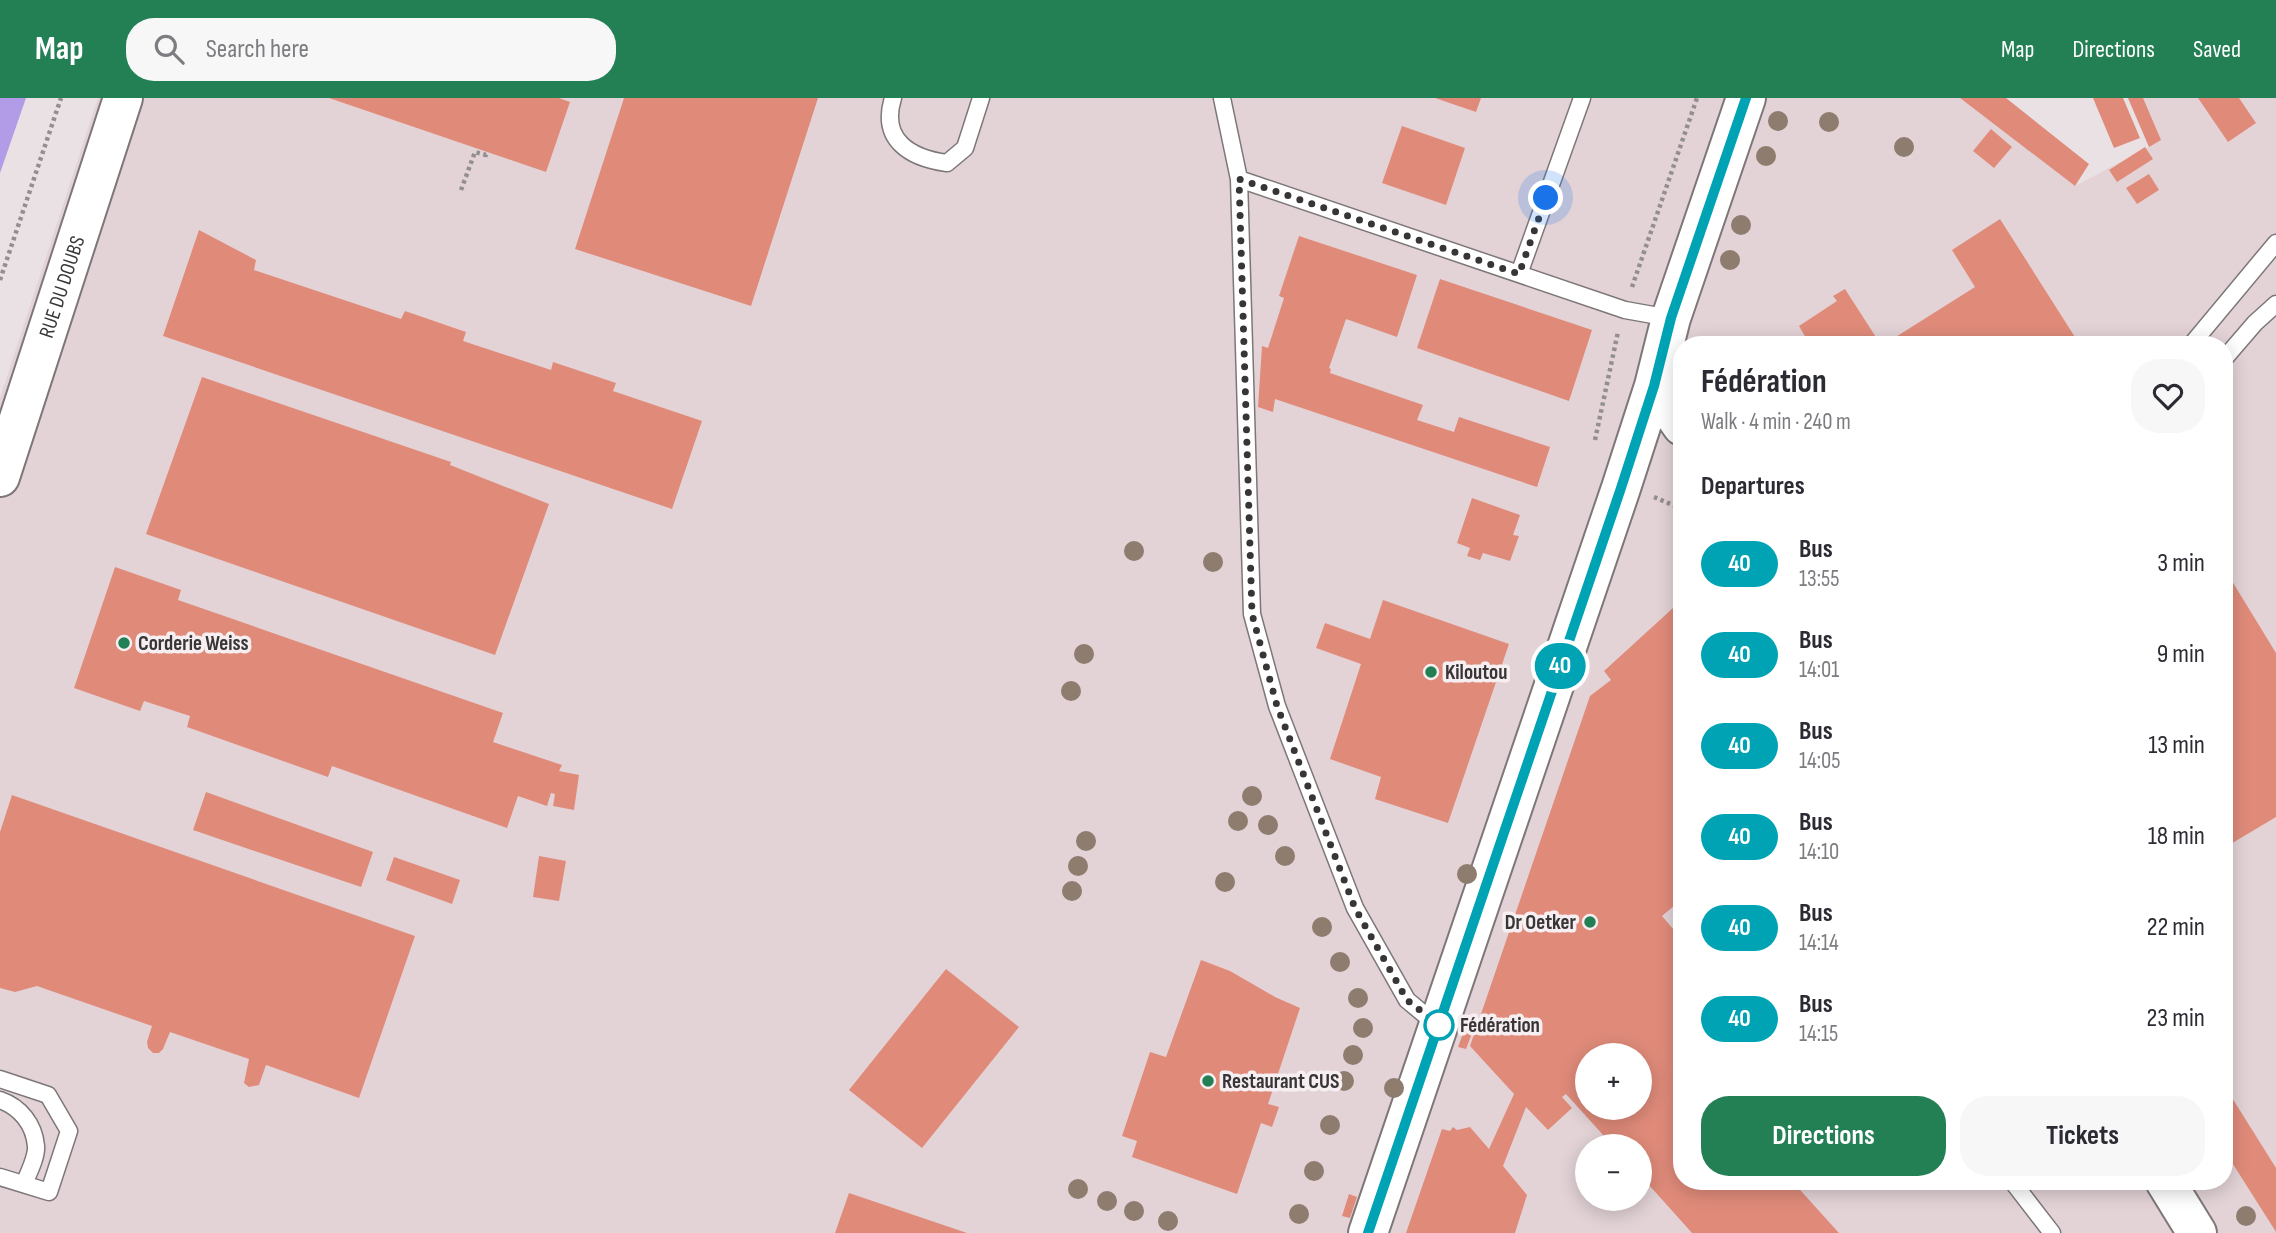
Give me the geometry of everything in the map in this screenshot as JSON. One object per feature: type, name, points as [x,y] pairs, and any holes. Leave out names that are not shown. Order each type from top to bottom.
[{"type":"street","name":"RUE DU DOUBS","points":[[0,477],[123,98]]},
{"type":"street","points":[[1368,1233],[1654,386],[1671,318],[1746,98]]},
{"type":"street","points":[[1654,386],[1673,413]]},
{"type":"street","points":[[2171,1190],[2197,1233]]},
{"type":"lane","points":[[893,98],[890,107],[892,130],[903,148],[925,160],[947,163],[965,148],[981,98]]},
{"type":"lane","points":[[1223,98],[1239,179],[1252,614],[1277,706],[1355,908],[1407,1000],[1438,1027]]},
{"type":"lane","points":[[1519,274],[1581,98]]},
{"type":"lane","points":[[1239,179],[1625,310],[1671,318]]},
{"type":"lane","points":[[2198,336],[2276,243]]},
{"type":"lane","points":[[2233,349],[2276,304]]},
{"type":"lane","points":[[0,1079],[48,1095],[69,1130],[49,1192],[0,1177]]},
{"type":"lane","points":[[0,1100],[15,1105],[28,1122],[37,1148],[24,1184]]},
{"type":"lane","points":[[2019,1190],[2052,1233]]},
{"type":"path","points":[[0,280],[61,98]]},
{"type":"path","points":[[461,190],[475,152],[486,153],[483,164]]},
{"type":"path","points":[[1665,499],[1673,504]]},
{"type":"shaded area","points":[[0,98],[26,98],[0,173]]},
{"type":"shaded area","points":[[98,98],[1960,98],[2075,186],[2149,147],[2128,98],[2276,98],[2276,1233],[0,1233],[0,398]]},
{"type":"building","points":[[329,98],[559,98],[570,102],[546,172]]},
{"type":"building","points":[[624,98],[818,98],[751,306],[575,249]]},
{"type":"building","points":[[1435,98],[1481,98],[1476,112]]},
{"type":"building","points":[[1960,98],[2006,98],[2089,164],[2075,186]]},
{"type":"building","points":[[2093,98],[2123,98],[2140,138],[2114,148]]},
{"type":"building","points":[[2128,98],[2143,98],[2161,140],[2149,147]]},
{"type":"building","points":[[2198,98],[2239,98],[2256,123],[2228,142]]},
{"type":"building","points":[[1402,126],[1465,148],[1446,205],[1382,183]]},
{"type":"building","points":[[1991,129],[2012,147],[1994,168],[1973,151]]},
{"type":"building","points":[[2145,147],[2153,159],[2117,182],[2109,170]]},
{"type":"building","points":[[2149,174],[2159,190],[2137,204],[2126,188]]},
{"type":"building","points":[[2000,219],[2074,336],[1897,336],[1975,287],[1952,250]]},
{"type":"building","points":[[199,230],[256,260],[254,270],[401,319],[405,311],[466,332],[463,341],[551,370],[553,362],[616,383],[613,391],[702,421],[672,509],[163,336]]},
{"type":"building","points":[[1299,236],[1417,275],[1397,337],[1346,319],[1329,368],[1330,373],[1423,405],[1417,420],[1454,432],[1459,417],[1550,447],[1537,487],[1275,399],[1273,412],[1258,407],[1262,346],[1268,348],[1284,298],[1279,296]]},
{"type":"building","points":[[1440,279],[1592,330],[1569,401],[1417,348]]},
{"type":"building","points":[[1845,289],[1875,336],[1805,336],[1799,326],[1837,301],[1833,296]]},
{"type":"building","points":[[202,377],[451,462],[450,465],[549,504],[495,655],[146,534]]},
{"type":"building","points":[[1472,498],[1520,515],[1513,535],[1519,536],[1510,561],[1483,553],[1480,560],[1467,556],[1470,548],[1457,543]]},
{"type":"building","points":[[115,567],[181,590],[178,600],[503,713],[493,742],[562,765],[559,771],[579,775],[574,810],[553,806],[555,794],[551,793],[547,806],[518,796],[507,828],[332,766],[328,777],[187,727],[190,716],[144,701],[140,711],[74,688]]},
{"type":"building","points":[[2233,583],[2276,653],[2276,817],[2233,843]]},
{"type":"building","points":[[1383,600],[1509,644],[1448,823],[1375,799],[1381,777],[1330,759],[1361,664],[1316,648],[1325,623],[1370,639]]},
{"type":"building","name":"Dr Oetker","points":[[1673,608],[1673,907],[1662,916],[1673,929],[1673,1190],[1800,1190],[1839,1233],[1692,1233],[1652,1188],[1652,1134],[1602,1134],[1590,1120],[1652,1120],[1652,1043],[1575,1043],[1575,1104],[1566,1094],[1562,1097],[1572,1108],[1548,1130],[1526,1107],[1503,1166],[1527,1195],[1515,1233],[1406,1233],[1442,1129],[1450,1131],[1453,1127],[1457,1130],[1470,1127],[1489,1149],[1514,1094],[1470,1046],[1590,696],[1611,680],[1604,671]]},
{"type":"building","points":[[206,792],[373,852],[361,887],[193,830]]},
{"type":"building","points":[[12,795],[415,936],[359,1098],[266,1065],[259,1085],[249,1087],[244,1083],[249,1059],[170,1032],[163,1049],[159,1053],[153,1053],[147,1042],[152,1026],[37,986],[15,992],[0,988],[0,832]]},
{"type":"building","points":[[539,856],[566,861],[559,901],[533,897]]},
{"type":"building","points":[[394,857],[460,880],[452,904],[386,880]]},
{"type":"building","name":"Restaurant CUS","points":[[1201,960],[1230,971],[1300,1008],[1268,1104],[1279,1107],[1272,1127],[1261,1123],[1237,1194],[1132,1157],[1137,1141],[1122,1136],[1150,1052],[1166,1057]]},
{"type":"building","points":[[946,969],[1019,1027],[922,1148],[849,1090]]},
{"type":"building","points":[[1466,1025],[1474,1028],[1466,1049],[1458,1047]]},
{"type":"building","points":[[2233,1099],[2276,1168],[2276,1232],[2233,1164]]},
{"type":"building","points":[[849,1193],[967,1233],[835,1233]]},
{"type":"building","points":[[1349,1194],[1357,1197],[1350,1218],[1342,1216]]},
{"type":"bus line","name":"40","points":[[1368,1233],[1621,488],[1654,386],[1671,318],[1746,98]]},
{"type":"place","name":"Corderie Weiss","points":[[124,643]]},
{"type":"place","name":"Kiloutou","points":[[1431,672]]},
{"type":"place","name":"Dr Oetker","points":[[1590,922]]},
{"type":"place","name":"Fédération","points":[[1439,1025]]},
{"type":"place","name":"Restaurant CUS","points":[[1208,1081]]},
{"type":"route","points":[[1439,1025],[1438,1027],[1407,1000],[1355,908],[1277,706],[1252,614],[1239,179],[1519,274],[1546,198]]}]
